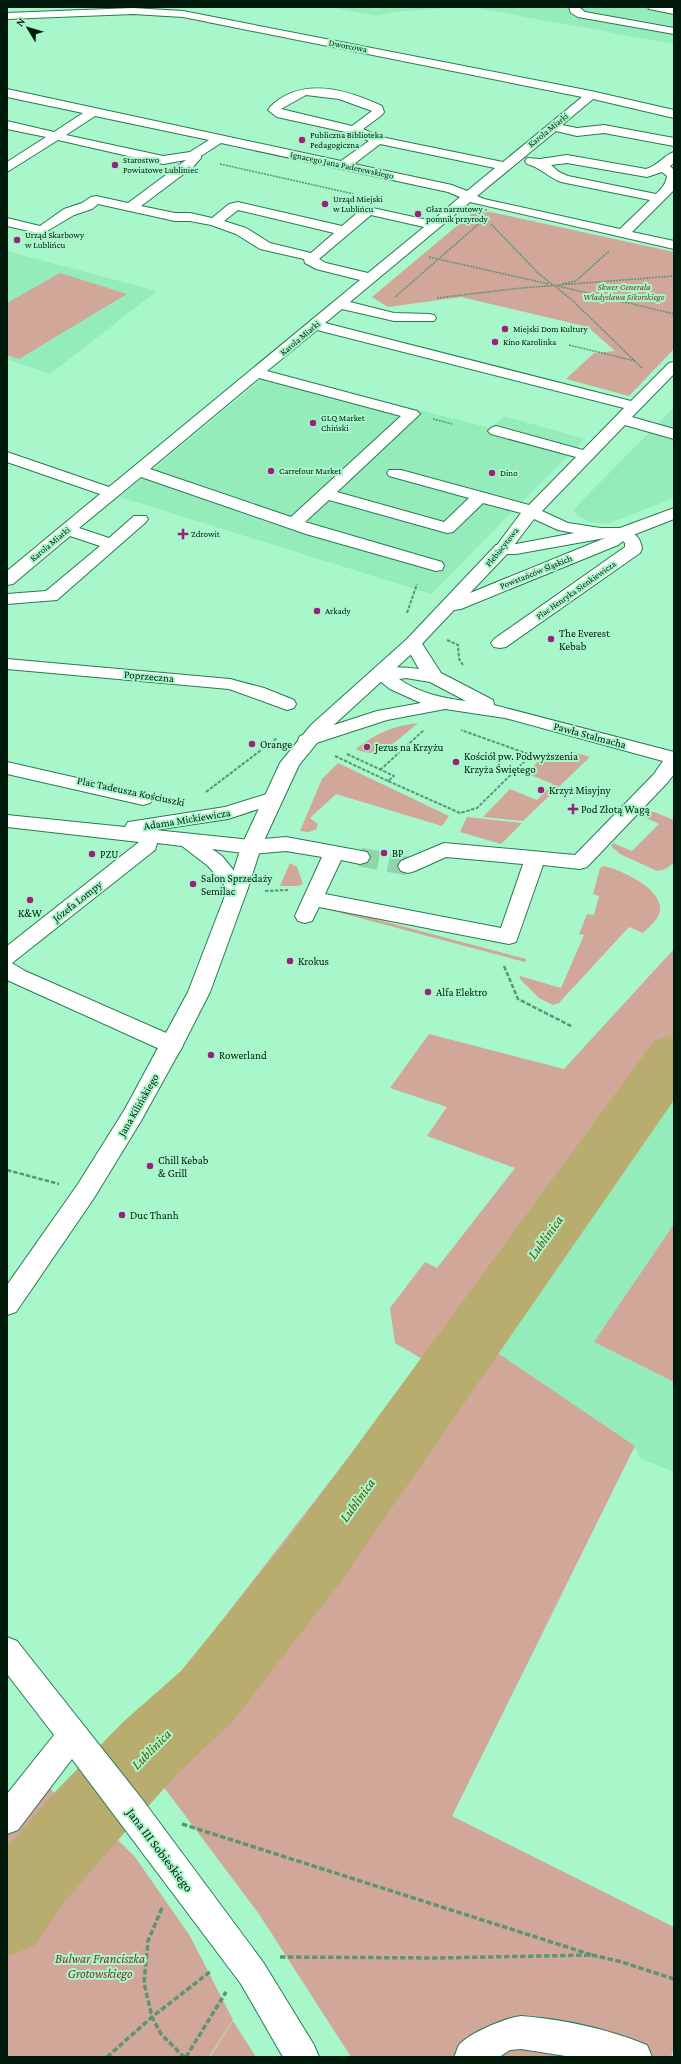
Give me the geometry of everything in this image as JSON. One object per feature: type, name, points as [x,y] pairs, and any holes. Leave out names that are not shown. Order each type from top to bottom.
[{"type":"street","points":[[183,14],[196,7]]},
{"type":"street","points":[[574,7],[575,11],[582,15],[674,31]]},
{"type":"street","points":[[653,7],[674,11]]},
{"type":"street","name":"Dworcowa","points":[[14,13],[134,11],[183,14],[591,95],[674,114]]},
{"type":"street","points":[[354,130],[378,112],[378,109],[362,102],[311,91],[299,93],[274,110],[281,114],[354,130],[378,140],[504,166]]},
{"type":"street","name":"Ignacego Jana Paderewskiego","points":[[7,94],[94,111],[452,189],[480,202],[674,245]]},
{"type":"street","name":"Karola Miarki","points":[[7,580],[316,325],[433,225],[591,95]]},
{"type":"street","points":[[7,168],[94,111]]},
{"type":"street","points":[[7,125],[163,160],[194,155],[219,139]]},
{"type":"street","points":[[552,126],[577,132],[604,129],[674,142]]},
{"type":"street","points":[[577,132],[586,141]]},
{"type":"street","points":[[343,166],[378,140]]},
{"type":"street","points":[[13,148],[33,151]]},
{"type":"street","points":[[129,208],[189,164],[195,158],[194,155]]},
{"type":"street","points":[[515,157],[540,162],[567,159],[641,173],[654,172],[663,167],[674,156]]},
{"type":"street","points":[[540,162],[555,175],[565,179],[659,198]]},
{"type":"street","points":[[623,234],[672,184],[673,176],[663,167]]},
{"type":"street","points":[[7,222],[42,230],[69,212],[87,206],[96,200],[175,217],[190,217],[214,222],[241,231],[264,246],[312,257]]},
{"type":"street","points":[[214,222],[238,206],[344,231]]},
{"type":"street","points":[[371,278],[321,266],[311,262],[310,260],[368,211],[433,225]]},
{"type":"street","points":[[341,304],[394,317],[429,318]]},
{"type":"street","points":[[316,325],[633,406]]},
{"type":"street","name":"Plebiscytowa","points":[[308,740],[413,643],[449,607],[502,549],[530,512],[674,366]]},
{"type":"street","points":[[257,373],[412,414],[294,524]]},
{"type":"street","points":[[621,419],[674,434]]},
{"type":"street","points":[[496,431],[585,455]]},
{"type":"street","points":[[7,457],[112,493]]},
{"type":"street","points":[[139,471],[294,524],[430,564]]},
{"type":"street","points":[[395,473],[530,512],[564,527],[601,534]]},
{"type":"street","points":[[327,494],[447,528],[480,497]]},
{"type":"street","name":"Powstańców Śląskich","points":[[449,607],[612,541],[622,533],[674,513]]},
{"type":"street","points":[[7,599],[51,596],[140,519]]},
{"type":"street","points":[[67,530],[112,544]]},
{"type":"street","name":"Powstańców Śląskich","points":[[502,549],[516,549],[601,534],[622,533]]},
{"type":"street","name":"Plac Henryka Sienkiewicza","points":[[500,643],[634,550],[633,541],[622,533]]},
{"type":"street","points":[[413,643],[426,666],[434,676]]},
{"type":"street","name":"Poprzeczna","points":[[7,664],[230,684],[258,692],[287,704]]},
{"type":"street","name":"Pawła Stalmacha","points":[[380,674],[406,673],[434,676],[505,713]]},
{"type":"street","name":"Pawła Stalmacha","points":[[380,674],[400,689],[411,694],[446,704],[478,707],[505,713],[674,759]]},
{"type":"street","points":[[248,889],[251,847],[290,763],[308,740],[384,714],[446,704]]},
{"type":"street","points":[[408,866],[444,850],[580,862],[661,778],[674,759]]},
{"type":"street","name":"Plac Tadeusza Kościuszki","points":[[7,768],[143,799]]},
{"type":"street","name":"Adama Mickiewicza","points":[[100,830],[125,829],[206,817],[248,808],[273,798]]},
{"type":"street","name":"Adama Mickiewicza","points":[[7,821],[100,830],[189,842],[251,847],[286,844],[360,857]]},
{"type":"street","points":[[189,842],[215,861],[248,889]]},
{"type":"street","name":"Józefa Lompy","points":[[7,957],[148,845]]},
{"type":"street","points":[[334,853],[311,902],[509,937],[536,859]]},
{"type":"street","name":"Jana Kilińskiego","points":[[7,1304],[86,1191],[133,1115],[172,1045],[199,992],[248,889]]},
{"type":"street","points":[[7,969],[17,976],[172,1045]]},
{"type":"street","name":"Jana III Sobieskiego","points":[[7,1651],[131,1810],[252,1973],[302,2057]]},
{"type":"street","points":[[7,1819],[72,1735]]},
{"type":"street","points":[[470,2057],[492,2042],[510,2034],[530,2032],[635,2057]]},
{"type":"path","points":[[214,163],[355,194]]},
{"type":"path","points":[[393,298],[485,219]]},
{"type":"path","points":[[490,224],[538,273],[554,285],[646,372]]},
{"type":"path","points":[[432,298],[554,285],[576,281],[614,247]]},
{"type":"path","points":[[424,256],[674,314]]},
{"type":"path","points":[[554,285],[589,284],[674,276]]},
{"type":"path","points":[[569,345],[636,361]]},
{"type":"path","points":[[427,417],[452,424]]},
{"type":"path","points":[[407,613],[430,564]]},
{"type":"path","points":[[447,640],[458,645],[459,659],[465,669]]},
{"type":"path","points":[[380,770],[428,726]]},
{"type":"path","points":[[460,730],[531,755],[560,757]]},
{"type":"path","points":[[203,794],[278,737]]},
{"type":"path","points":[[347,754],[394,776],[388,781]]},
{"type":"path","points":[[335,756],[460,813],[477,808],[531,755]]},
{"type":"path","points":[[248,889],[274,892],[298,889],[311,902]]},
{"type":"path","points":[[504,966],[518,999],[573,1027]]},
{"type":"path","points":[[7,1170],[62,1185]]},
{"type":"path","points":[[174,1822],[592,1955],[622,1962],[674,1979]]},
{"type":"path","points":[[162,1907],[148,1942],[144,1983],[152,2017],[161,2034],[185,2057],[226,1992]]},
{"type":"path","points":[[106,2057],[152,2017],[236,1952]]},
{"type":"path","points":[[274,1957],[437,1958],[592,1955]]},
{"type":"shaded area","points":[[330,7],[461,7],[394,12],[375,16]]},
{"type":"shaded area","points":[[471,7],[674,7],[674,44]]},
{"type":"shaded area","points":[[7,251],[157,291],[50,374],[7,359]]},
{"type":"shaded area","points":[[270,372],[490,428],[504,416],[585,439],[431,594],[120,497]]},
{"type":"shaded area","points":[[674,407],[674,498],[608,524],[590,522],[578,516],[574,510],[575,508]]},
{"type":"shaded area","points":[[674,1073],[674,1472],[640,1458],[635,1446],[480,1341]]},
{"type":"green space","name":"Skwer Generała Władysława Sikorskiego","points":[[477,209],[674,252],[674,349],[629,396],[566,379],[594,353],[615,351],[588,327],[461,297],[388,307],[372,297]]},
{"type":"green space","points":[[60,273],[127,294],[19,359],[7,355],[7,303]]},
{"type":"green space","points":[[418,723],[397,741],[381,750],[365,752],[356,749],[385,731]]},
{"type":"green space","points":[[573,752],[590,757],[523,821],[483,817],[510,789],[537,800],[553,784],[526,773],[539,761],[566,762]]},
{"type":"green space","points":[[338,763],[449,816],[442,826],[336,794],[310,818],[318,824],[316,830],[308,832],[300,831],[322,779]]},
{"type":"green space","points":[[647,812],[654,812],[674,820],[674,862],[662,870],[657,871],[620,854],[611,846],[613,843],[632,851],[659,824],[642,816]]},
{"type":"green space","points":[[467,817],[522,823],[501,844],[460,832]]},
{"type":"green space","points":[[290,863],[297,867],[303,884],[298,886],[280,886]]},
{"type":"green space","points":[[604,866],[630,876],[648,888],[655,895],[659,903],[659,914],[653,923],[643,933],[629,927],[559,1003],[553,1005],[539,998],[520,979],[520,976],[561,988],[584,935],[579,934],[587,914],[594,915],[599,896],[593,894],[600,868]]},
{"type":"green space","points":[[330,907],[526,959],[525,962],[326,909]]},
{"type":"green space","points":[[674,949],[674,1037],[566,1190],[436,1366],[329,1519],[206,1683],[137,1748],[130,1739],[424,1360],[395,1343],[390,1308],[425,1262],[437,1268],[515,1168],[427,1136],[447,1107],[390,1088],[429,1034],[564,1069]]},
{"type":"green space","points":[[674,1224],[674,1382],[594,1342]]},
{"type":"green space","points":[[480,1341],[635,1446],[452,1816],[674,1927],[674,2047],[671,2057],[351,2057],[259,1914],[148,1766],[222,1697],[319,1567]]},
{"type":"green space","points":[[46,1782],[67,1811],[7,1889],[7,1835]]},
{"type":"green space","name":"Bulwar Franciszka Grotowskiego","points":[[93,1833],[117,1839],[135,1857],[190,1936],[233,2020],[209,2057],[7,2057],[7,1944],[43,1885]]},
{"type":"green space","points":[[233,2021],[256,2057],[210,2057]]},
{"type":"waterway","name":"Lublinica","points":[[7,1917],[38,1872],[82,1821],[150,1748],[207,1696],[314,1561],[674,1056]]},
{"type":"tunnel","points":[[360,857],[408,866]]},
{"type":"place","name":"Publiczna Biblioteka Pedagogiczna","points":[[302,140]]},
{"type":"place","name":"Starostwo Powiatowe Lubliniec","points":[[115,165]]},
{"type":"place","name":"Urząd Miejski w Lublińcu","points":[[325,204]]},
{"type":"place","name":"Głaz narzutowy - pomnik przyrody","points":[[418,214]]},
{"type":"place","name":"Urząd Skarbowy w Lublińcu","points":[[17,240]]},
{"type":"place","name":"Miejski Dom Kultury","points":[[505,329]]},
{"type":"place","name":"Kino Karolinka","points":[[495,342]]},
{"type":"place","name":"GLQ Market Chiński","points":[[313,423]]},
{"type":"place","name":"Carrefour Market","points":[[271,471]]},
{"type":"place","name":"Dino","points":[[492,473]]},
{"type":"place","name":"Zdrowit","points":[[183,534]]},
{"type":"place","name":"Arkady","points":[[317,611]]},
{"type":"place","name":"The Everest Kebab","points":[[551,639]]},
{"type":"place","name":"Orange","points":[[252,744]]},
{"type":"place","name":"Jezus na Krzyżu","points":[[367,747]]},
{"type":"place","name":"Kościół pw. Podwyższenia Krzyża Świętego","points":[[456,762]]},
{"type":"place","name":"Krzyż Misyjny","points":[[541,790]]},
{"type":"place","name":"Pod Złotą Wagą","points":[[573,809]]},
{"type":"place","name":"BP","points":[[384,853]]},
{"type":"place","name":"PZU","points":[[92,854]]},
{"type":"place","name":"Salon Sprzedaży Semilac","points":[[193,884]]},
{"type":"place","name":"K&W","points":[[30,900]]},
{"type":"place","name":"Krokus","points":[[290,961]]},
{"type":"place","name":"Alfa Elektro","points":[[428,992]]},
{"type":"place","name":"Rowerland","points":[[211,1055]]},
{"type":"place","name":"Chill Kebab & Grill","points":[[150,1166]]},
{"type":"place","name":"Duc Thanh","points":[[122,1215]]}]
